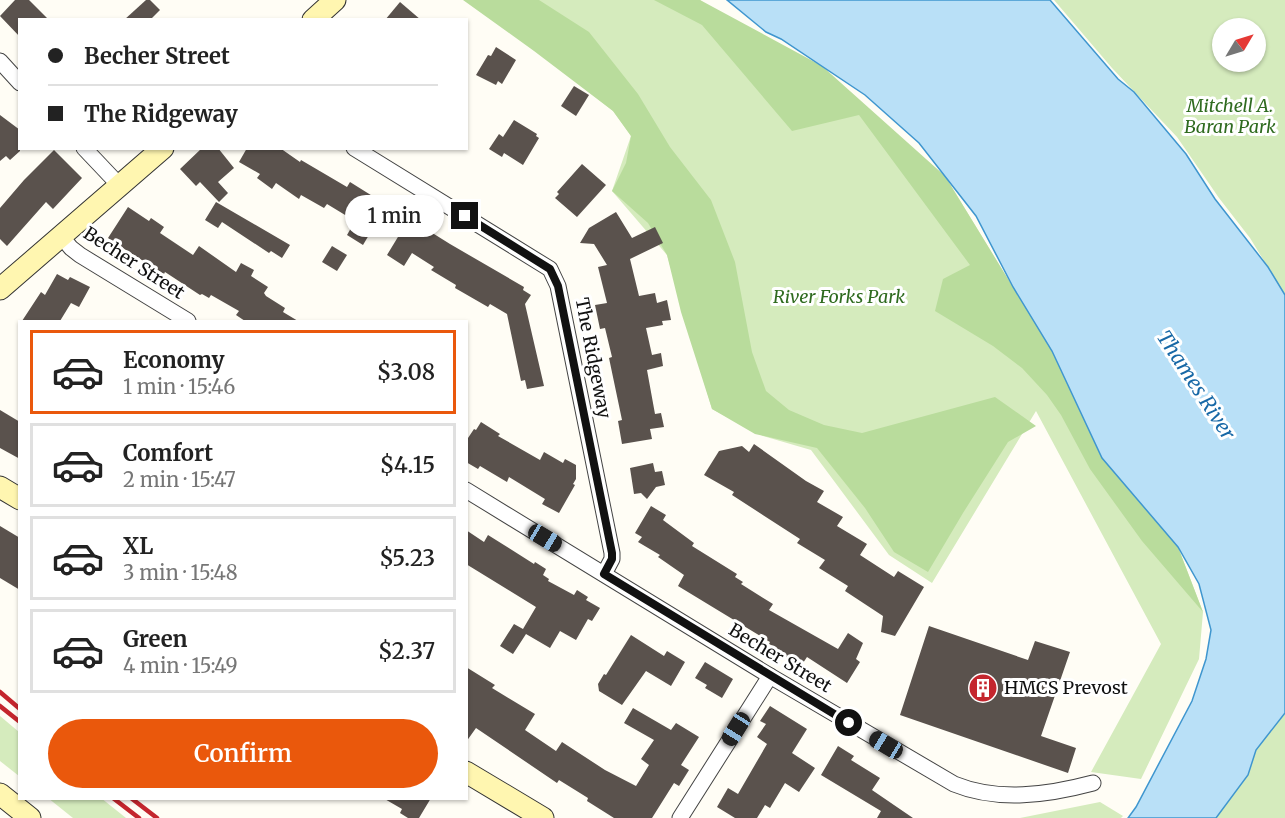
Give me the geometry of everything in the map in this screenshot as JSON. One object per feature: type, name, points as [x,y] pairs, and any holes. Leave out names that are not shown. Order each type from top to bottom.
[{"type":"main road","points":[[315,18],[335,0]]},
{"type":"main road","points":[[0,289],[162,150]]},
{"type":"main road","points":[[0,487],[18,498]]},
{"type":"main road","points":[[468,773],[543,818]]},
{"type":"main road","points":[[0,794],[30,818]]},
{"type":"street","points":[[0,61],[18,81]]},
{"type":"street","points":[[86,150],[120,186]]},
{"type":"street","name":"The Ridgeway","points":[[357,150],[550,269],[558,286],[612,553],[612,559],[604,574]]},
{"type":"street","name":"Becher Street","points":[[61,236],[80,255],[186,320]]},
{"type":"street","name":"Becher Street","points":[[468,491],[942,778],[964,788],[1008,795],[1093,783]]},
{"type":"street","points":[[680,818],[770,676]]},
{"type":"green space","points":[[463,0],[539,0],[589,32],[638,94],[670,147],[711,200],[735,262],[752,352],[766,391],[789,410],[824,425],[862,433],[995,397],[1036,426],[1008,442],[928,572],[894,552],[865,508],[817,448],[755,434],[712,409],[681,312],[667,255],[648,223],[612,191],[626,163],[631,136],[613,111]]},
{"type":"green space","name":"River Forks Park","points":[[472,0],[700,0],[945,176],[1052,351],[1102,458],[1178,547],[1203,612],[1199,659],[1141,779],[1091,772],[1161,644],[1036,411],[932,583],[889,555],[811,450],[763,436],[712,409],[667,255],[612,191],[631,136],[613,111]]},
{"type":"green space","points":[[654,0],[700,0],[822,66],[945,176],[1052,351],[1102,458],[1178,547],[1203,612],[1142,541],[1090,469],[1061,415],[1047,395],[1022,368],[993,346],[935,311],[943,279],[970,265],[859,115],[792,131],[702,25]]},
{"type":"green space","name":"Mitchell A. Baran Park","points":[[1054,0],[1285,0],[1285,295],[1250,238],[1177,137],[1112,68]]},
{"type":"green space","points":[[1285,714],[1285,818],[1214,818],[1252,753]]},
{"type":"green space","points":[[0,716],[18,731],[18,775],[0,761]]},
{"type":"green space","points":[[50,800],[104,800],[126,818],[73,818]]},
{"type":"green space","points":[[1100,802],[1123,816],[1121,818],[1020,818]]},
{"type":"water","name":"Thames River","points":[[727,0],[1050,0],[1118,79],[1134,92],[1186,154],[1215,199],[1268,267],[1285,295],[1285,713],[1256,750],[1248,775],[1216,818],[1128,818],[1192,701],[1206,659],[1211,630],[1199,584],[1178,547],[1102,458],[1052,351],[1013,287],[976,216],[919,143],[865,95],[781,39],[766,32]]},
{"type":"building","points":[[15,0],[29,0],[47,18],[18,18],[18,35],[0,16]]},
{"type":"building","points":[[146,0],[150,0],[160,10],[152,18],[126,18]]},
{"type":"building","points":[[400,2],[419,18],[387,18]]},
{"type":"building","points":[[496,47],[516,60],[502,84],[498,81],[496,85],[476,75],[488,55],[491,56]]},
{"type":"building","points":[[574,86],[589,95],[576,116],[561,106]]},
{"type":"building","points":[[0,115],[18,128],[18,150],[20,151],[10,160],[6,156],[0,161]]},
{"type":"building","points":[[514,120],[537,134],[539,138],[523,165],[504,153],[502,157],[489,149],[499,134],[503,137]]},
{"type":"building","points":[[54,150],[82,178],[53,209],[46,202],[7,246],[0,239],[0,208]]},
{"type":"building","points":[[200,150],[220,150],[234,168],[218,182],[228,193],[219,202],[200,182],[196,186],[180,169]]},
{"type":"building","points":[[246,150],[283,150],[300,162],[301,160],[347,187],[350,182],[382,202],[385,197],[429,224],[426,229],[524,287],[523,290],[531,295],[525,304],[544,386],[527,389],[525,380],[521,381],[507,314],[490,304],[488,307],[455,288],[456,285],[431,270],[434,267],[412,253],[404,266],[387,255],[404,227],[382,213],[363,245],[347,235],[355,221],[327,204],[324,208],[301,195],[299,199],[276,183],[272,189],[257,178],[260,174],[239,162]]},
{"type":"building","points":[[582,164],[606,185],[577,217],[555,198],[559,194],[557,192]]},
{"type":"building","points":[[216,202],[290,245],[282,258],[271,251],[269,253],[222,222],[218,228],[205,220]]},
{"type":"building","points":[[128,207],[149,221],[151,218],[164,227],[160,233],[193,255],[199,246],[236,272],[241,263],[254,270],[251,276],[268,287],[264,293],[266,296],[285,308],[283,312],[296,320],[244,320],[236,315],[239,311],[211,295],[209,298],[200,295],[108,238]]},
{"type":"building","points":[[616,212],[632,238],[655,227],[663,243],[630,259],[639,296],[655,293],[657,303],[667,300],[671,320],[662,321],[663,325],[646,328],[652,355],[661,353],[663,366],[647,370],[655,414],[661,413],[664,427],[650,429],[652,439],[622,444],[618,421],[622,420],[609,358],[612,357],[605,328],[600,329],[595,305],[607,303],[598,267],[607,265],[594,244],[580,243],[589,228]]},
{"type":"building","points":[[332,246],[347,255],[337,271],[322,262]]},
{"type":"building","points":[[57,274],[68,280],[70,277],[90,287],[79,307],[71,303],[61,320],[23,320],[41,292],[45,295]]},
{"type":"building","points":[[0,410],[18,421],[18,458],[0,448]]},
{"type":"building","points":[[481,422],[500,434],[498,436],[540,460],[544,452],[563,463],[565,459],[576,465],[576,479],[573,484],[575,485],[559,513],[542,504],[545,499],[509,477],[507,482],[480,466],[478,469],[468,463],[468,438],[474,429],[476,430]]},
{"type":"building","points":[[754,444],[824,491],[817,502],[843,517],[837,526],[867,544],[860,555],[894,577],[898,571],[924,587],[895,636],[881,632],[883,616],[845,591],[848,586],[819,568],[825,560],[797,543],[800,539],[732,495],[734,492],[704,475],[719,451],[742,446],[749,452]]},
{"type":"building","points":[[653,463],[655,472],[662,471],[665,485],[656,487],[647,499],[641,493],[634,494],[630,468]]},
{"type":"building","points":[[651,506],[666,515],[663,520],[694,543],[692,546],[737,574],[735,577],[743,582],[741,584],[773,604],[769,610],[838,649],[848,633],[863,643],[856,659],[860,662],[847,683],[807,657],[801,666],[775,651],[777,648],[769,644],[770,642],[678,586],[684,575],[658,557],[660,555],[638,542],[642,537],[635,533]]},
{"type":"building","points":[[0,526],[18,537],[18,589],[0,578]]},
{"type":"building","points":[[468,531],[484,542],[488,535],[534,564],[535,562],[546,569],[543,575],[549,579],[548,581],[574,595],[577,590],[588,597],[586,600],[600,608],[592,621],[588,619],[576,640],[560,631],[550,648],[526,634],[513,654],[500,646],[514,624],[523,629],[536,607],[468,565]]},
{"type":"building","name":"HMCS Prevost","points":[[929,626],[1028,660],[1035,641],[1070,652],[1041,736],[1076,748],[1068,773],[900,715]]},
{"type":"building","points":[[631,635],[664,656],[667,651],[685,662],[671,686],[646,671],[622,705],[599,691],[598,684]]},
{"type":"building","points":[[705,662],[733,679],[722,698],[705,688],[707,685],[695,678]]},
{"type":"building","points":[[468,668],[495,685],[492,688],[535,714],[525,730],[556,751],[562,742],[605,770],[636,786],[649,765],[641,759],[654,740],[624,723],[633,708],[671,730],[676,723],[699,737],[681,765],[689,770],[679,786],[674,783],[652,818],[614,818],[587,801],[588,798],[559,780],[557,783],[476,728],[468,739]]},
{"type":"building","points":[[770,706],[807,729],[792,753],[815,768],[799,792],[785,783],[770,808],[765,805],[757,818],[735,818],[717,807],[728,788],[738,794],[767,744],[757,737],[766,724],[760,721]]},
{"type":"building","points":[[838,746],[854,756],[851,760],[880,778],[872,790],[913,818],[877,818],[881,811],[821,775]]},
{"type":"building","points":[[386,800],[430,800],[419,818],[408,818],[400,813],[402,809]]},
{"type":"railway","points":[[0,692],[18,707]]},
{"type":"railway","points":[[0,706],[18,720]]},
{"type":"railway","points":[[116,800],[139,818]]},
{"type":"railway","points":[[134,800],[157,818]]},
{"type":"place","name":"HMCS Prevost","points":[[983,688]]},
{"type":"route","points":[[465,216],[550,269],[558,286],[612,553],[612,559],[604,574],[849,723]]}]
